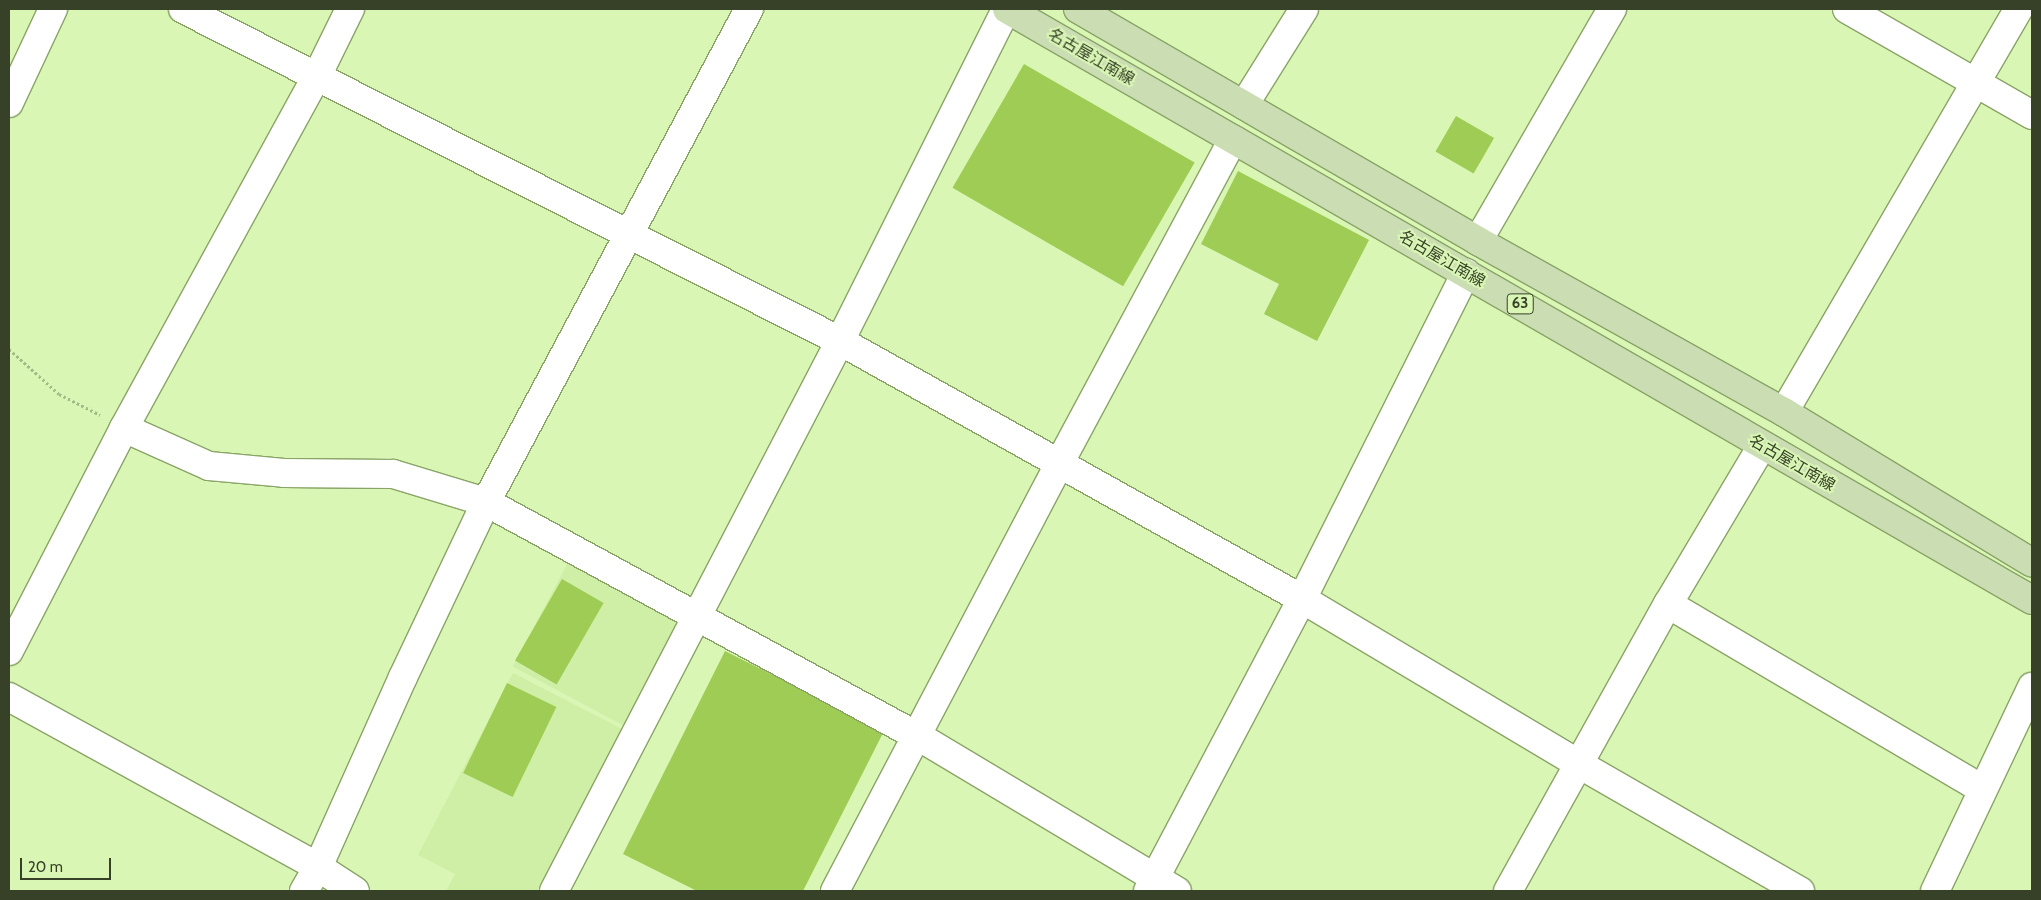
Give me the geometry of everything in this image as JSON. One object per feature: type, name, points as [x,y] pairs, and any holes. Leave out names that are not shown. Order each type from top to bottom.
[{"type":"main road","name":"名古屋江南線","points":[[1006,9],[2032,600]]},
{"type":"main road","name":"名古屋江南線","points":[[1078,9],[1478,241],[1784,412],[2032,563]]},
{"type":"street","points":[[9,102],[52,9]]},
{"type":"street","points":[[183,9],[840,341],[1060,462],[1302,599],[1579,764],[1800,891]]},
{"type":"street","points":[[9,651],[124,428],[317,76],[350,9]]},
{"type":"street","points":[[304,891],[318,867],[403,678],[486,502],[749,9]]},
{"type":"street","points":[[554,891],[840,341],[1006,9]]},
{"type":"street","points":[[1244,105],[1304,9]]},
{"type":"street","points":[[1478,241],[1612,9]]},
{"type":"street","points":[[1848,9],[2032,115]]},
{"type":"street","points":[[1784,412],[2019,9]]},
{"type":"street","points":[[835,891],[1060,462],[1233,139]]},
{"type":"street","points":[[124,428],[209,466],[284,473],[393,474],[486,502],[696,618],[916,735],[1160,887],[1466,273]]},
{"type":"street","points":[[1508,891],[1668,604],[1762,446]]},
{"type":"street","points":[[1668,604],[1982,789]]},
{"type":"street","points":[[1935,891],[2032,687]]},
{"type":"street","points":[[9,697],[318,867],[355,891]]},
{"type":"path","points":[[9,348],[59,394],[124,428]]},
{"type":"shaded area","points":[[571,557],[689,620],[631,729],[513,666]]},
{"type":"shaded area","points":[[513,673],[630,733],[549,891],[446,891],[455,874],[418,855]]},
{"type":"building","points":[[1024,64],[1195,162],[1123,286],[952,188]]},
{"type":"building","points":[[1456,116],[1494,138],[1474,174],[1436,152]]},
{"type":"building","points":[[1238,171],[1369,240],[1317,341],[1264,314],[1279,284],[1201,244]]},
{"type":"building","points":[[562,579],[604,603],[557,684],[515,660]]},
{"type":"building","points":[[725,651],[884,731],[803,891],[697,891],[623,854]]},
{"type":"building","points":[[507,683],[556,707],[513,797],[463,773]]}]
